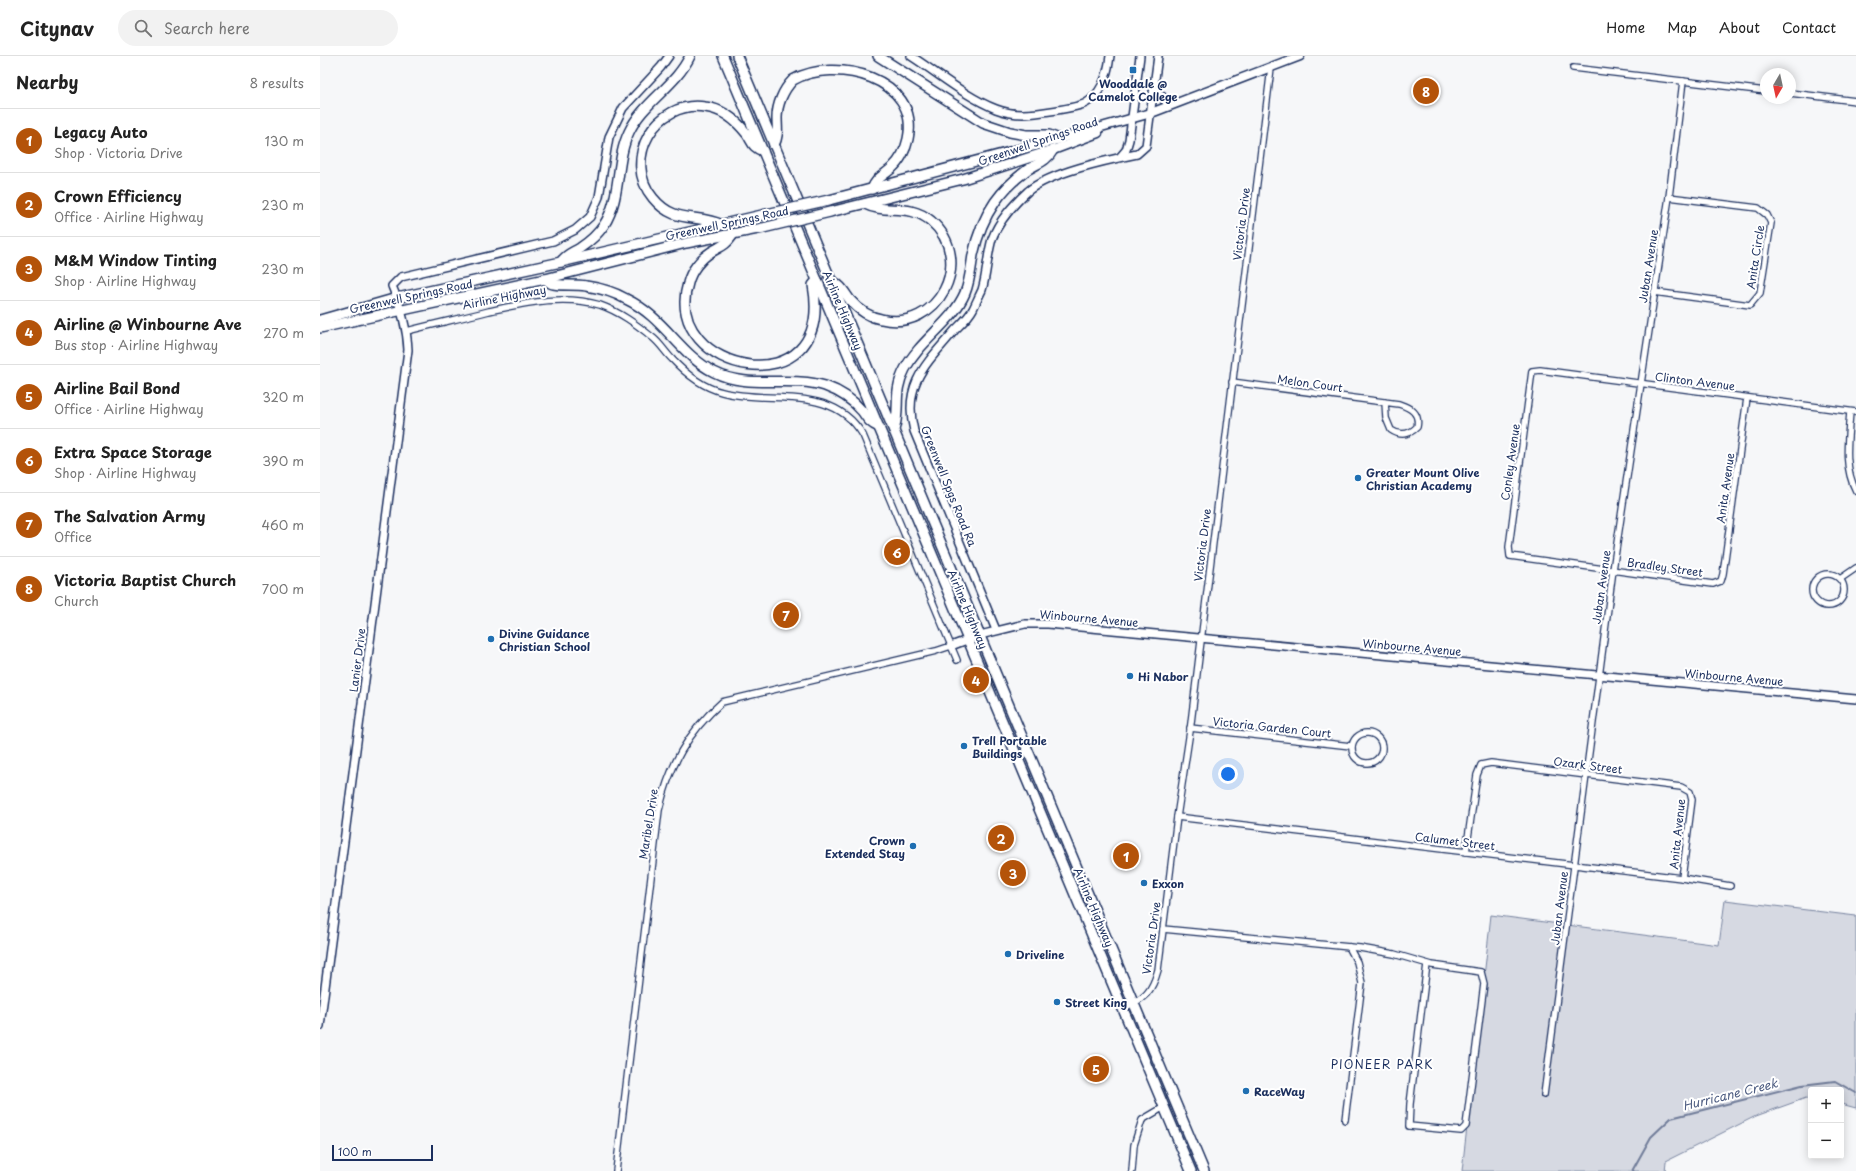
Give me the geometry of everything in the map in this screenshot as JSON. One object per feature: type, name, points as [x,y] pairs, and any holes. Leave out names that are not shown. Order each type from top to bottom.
[{"type":"main road","points":[[561,262],[565,255],[581,247],[603,226],[613,207],[624,145],[631,128],[642,113],[680,72],[690,56]]},
{"type":"main road","name":"Airline Highway","points":[[723,56],[1191,1171]]},
{"type":"main road","name":"Airline Highway","points":[[737,56],[1204,1171]]},
{"type":"main road","points":[[878,56],[983,123],[1014,133],[1049,135],[1059,139]]},
{"type":"main road","name":"Greenwell Springs Road","points":[[320,320],[397,298],[829,200],[1059,139],[1151,113],[1300,56]]},
{"type":"main road","points":[[774,145],[779,135],[777,117],[779,103],[786,88],[797,76],[815,67],[837,63],[850,64],[869,69],[878,74],[894,88],[906,109],[909,122],[908,138],[902,154],[892,168],[876,179],[872,189]]},
{"type":"main road","points":[[1154,89],[1166,101],[1176,103]]},
{"type":"main road","points":[[722,225],[712,220],[689,218],[677,215],[664,208],[653,198],[645,184],[641,163],[643,148],[649,134],[660,121],[675,111],[691,106],[705,107],[720,111],[728,116],[740,126],[755,148],[763,151]]},
{"type":"main road","name":"Greenwell Springs Road","points":[[320,328],[545,279],[686,243],[732,236],[864,204],[963,178],[1053,150],[1132,119]]},
{"type":"main road","points":[[894,430],[897,420],[896,394],[902,373],[914,355],[952,313],[962,299],[968,285],[977,240],[988,214],[998,198],[1011,183],[1027,170],[1049,158],[1053,150]]},
{"type":"main road","points":[[832,281],[840,284],[850,300],[861,310],[874,317],[887,321],[904,320],[919,315],[934,305],[944,291],[951,271],[951,259],[948,246],[937,227],[926,217],[912,211],[898,208],[874,209],[864,204]]},
{"type":"main road","points":[[732,236],[727,244],[707,255],[698,264],[690,277],[685,297],[687,317],[694,330],[710,349],[723,358],[743,365],[763,366],[783,360],[796,352],[809,336],[814,321],[816,306],[813,285],[817,280]]},
{"type":"main road","points":[[545,279],[553,284],[577,285],[595,288],[628,299],[656,318],[690,355],[714,372],[738,380],[806,383],[829,388],[851,400],[862,411],[870,424],[879,427]]},
{"type":"main road","points":[[1043,817],[1053,812]]},
{"type":"main road","points":[[1164,1107],[1176,1106]]},
{"type":"street","points":[[397,298],[392,286],[401,277],[553,241],[575,230],[590,216],[598,198],[609,136],[624,108],[669,56]]},
{"type":"street","points":[[911,56],[974,98],[998,110],[1024,114],[1073,107],[1086,103],[1100,90],[1108,73],[1110,56]]},
{"type":"street","points":[[1120,157],[1126,150],[1132,119],[1140,56]]},
{"type":"street","name":"Greenwell Spgs Road Ra","points":[[996,630],[914,431],[910,414],[911,398],[916,381],[926,364],[972,311],[982,290],[992,240],[1002,220],[1013,205],[1030,190],[1057,176],[1120,157],[1137,154],[1146,146],[1158,56]]},
{"type":"street","name":"Victoria Drive","points":[[1123,1008],[1146,996],[1154,985],[1158,970],[1177,817],[1190,728],[1271,68]]},
{"type":"street","points":[[1573,68],[1760,90]]},
{"type":"street","name":"Juban Avenue","points":[[1544,1095],[1613,570],[1669,197],[1683,82]]},
{"type":"street","points":[[1796,94],[1856,101]]},
{"type":"street","name":"Anita Circle","points":[[1654,292],[1750,305],[1760,294],[1771,222],[1767,215],[1758,208],[1669,197]]},
{"type":"street","name":"Lanier Drive","points":[[320,1026],[408,350],[407,330],[397,298]]},
{"type":"street","name":"Airline Highway","points":[[407,330],[519,304],[554,299],[579,301],[600,306],[627,317],[654,339],[691,377],[720,392],[744,396],[809,399],[842,412],[857,426],[863,435],[957,660]]},
{"type":"street","name":"Clinton Avenue","points":[[1532,371],[1540,370],[1853,412]]},
{"type":"street","name":"Conley Avenue","points":[[1510,556],[1509,547],[1532,371]]},
{"type":"street","name":"Melon Court","points":[[1232,382],[1385,402],[1399,404],[1416,413],[1417,427],[1408,433],[1403,434],[1391,430],[1386,418],[1385,402]]},
{"type":"street","name":"Anita Avenue","points":[[1721,581],[1747,398]]},
{"type":"street","points":[[1853,412],[1846,462],[1850,481],[1856,491]]},
{"type":"street","name":"Bradley Street","points":[[1510,556],[1713,584],[1721,581]]},
{"type":"street","points":[[1840,579],[1856,568]]},
{"type":"street","points":[[1829,574],[1840,579],[1844,590],[1839,602],[1828,606],[1816,601],[1812,589],[1817,578],[1829,574]]},
{"type":"street","name":"Winbourne Avenue","points":[[967,640],[996,630],[1025,624],[1048,624],[1856,699]]},
{"type":"street","name":"Maribel Drive","points":[[616,1171],[659,810],[665,786],[674,762],[684,744],[709,714],[722,702],[936,651],[967,640]]},
{"type":"street","name":"Victoria Garden Court","points":[[1190,728],[1351,746]]},
{"type":"street","points":[[1368,732],[1379,738],[1382,750],[1376,760],[1365,763],[1354,757],[1351,746],[1357,735],[1368,732]]},
{"type":"street","name":"Ozark Street","points":[[1466,852],[1477,775],[1481,765],[1491,763],[1586,774],[1681,787],[1690,792]]},
{"type":"street","name":"Anita Avenue","points":[[1682,878],[1692,800],[1690,792]]},
{"type":"street","name":"Calumet Street","points":[[1177,817],[1682,878],[1730,886]]},
{"type":"street","points":[[1163,930],[1349,947],[1394,954],[1427,964],[1481,972],[1484,984],[1466,1126],[1461,1131],[1409,1126],[1410,1104],[1427,964]]},
{"type":"street","points":[[1345,1120],[1362,983],[1358,962],[1349,947]]},
{"type":"street","points":[[1132,1171],[1134,1145],[1142,1120],[1164,1107]]},
{"type":"shaded area","points":[[1725,900],[1856,916],[1856,1108],[1844,1105],[1844,1087],[1808,1087],[1808,1098],[1756,1116],[1666,1161],[1665,1171],[1462,1171],[1491,915],[1719,945]]},
{"type":"waterway","name":"Hurricane Creek","points":[[1632,1171],[1651,1137],[1671,1118],[1802,1085],[1835,1081],[1856,1093]]},
{"type":"place","name":"Wooddale @ Camelot College","points":[[1133,70]]},
{"type":"place","name":"Victoria Baptist Church","points":[[1426,91]]},
{"type":"place","name":"Greater Mount Olive Christian Academy","points":[[1358,478]]},
{"type":"place","name":"Extra Space Storage","points":[[897,552]]},
{"type":"place","name":"The Salvation Army","points":[[786,615]]},
{"type":"place","name":"Divine Guidance Christian School","points":[[491,639]]},
{"type":"place","name":"Hi Nabor","points":[[1130,676]]},
{"type":"place","name":"Airline @ Winbourne Ave","points":[[976,680]]},
{"type":"place","name":"Trell Portable Buildings","points":[[964,746]]},
{"type":"place","name":"Crown Efficiency","points":[[1001,838]]},
{"type":"place","name":"Crown Extended Stay","points":[[913,846]]},
{"type":"place","name":"Legacy Auto","points":[[1126,856]]},
{"type":"place","name":"M&M Window Tinting","points":[[1013,873]]},
{"type":"place","name":"Exxon","points":[[1144,883]]},
{"type":"place","name":"Driveline","points":[[1008,954]]},
{"type":"place","name":"Street King","points":[[1057,1002]]},
{"type":"place","name":"Airline Bail Bond","points":[[1096,1069]]},
{"type":"place","name":"RaceWay","points":[[1246,1091]]},
{"type":"district","name":"PIONEER PARK","points":[[1382,1064]]}]
